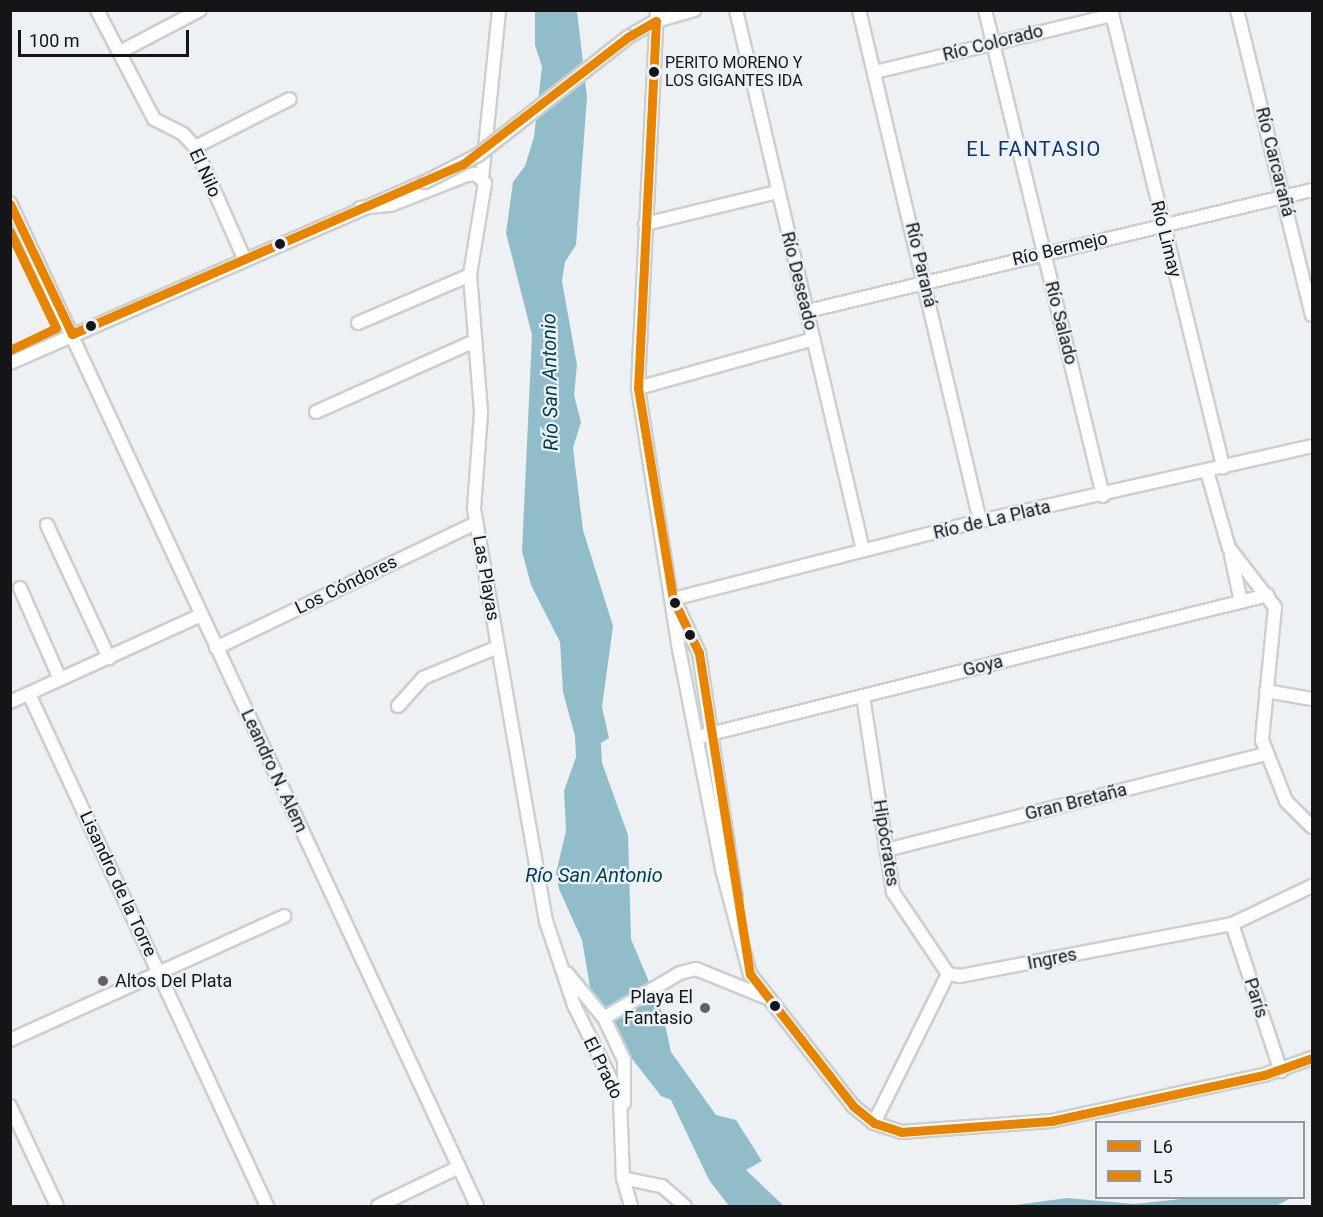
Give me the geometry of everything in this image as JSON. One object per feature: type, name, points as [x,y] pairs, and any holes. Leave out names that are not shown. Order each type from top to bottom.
[{"type":"street","name":"El Nilo","points":[[98,10],[154,120],[183,134],[195,147],[244,258]]},
{"type":"street","points":[[120,52],[201,10]]},
{"type":"street","name":"Las Playas","points":[[499,10],[483,180],[470,274],[481,413],[476,523],[546,921],[562,968]]},
{"type":"street","points":[[10,363],[244,258],[424,182],[478,155],[656,16],[694,10]]},
{"type":"street","name":"Río Deseado","points":[[736,10],[863,550]]},
{"type":"street","name":"Río Paraná","points":[[859,10],[980,521]]},
{"type":"street","name":"Río Salado","points":[[985,10],[1103,496]]},
{"type":"street","name":"Río Carcarañá","points":[[1237,10],[1312,315]]},
{"type":"street","name":"Río Colorado","points":[[874,72],[1111,13]]},
{"type":"street","name":"Río Limay","points":[[1111,13],[1223,467]]},
{"type":"street","points":[[656,16],[638,388],[722,869],[737,915]]},
{"type":"street","points":[[195,147],[290,99]]},
{"type":"street","points":[[360,208],[390,205],[466,175],[483,180]]},
{"type":"street","name":"Río Bermejo","points":[[807,311],[1312,190]]},
{"type":"street","points":[[645,224],[777,192]]},
{"type":"street","name":"Leandro N. Alem","points":[[10,203],[477,1206]]},
{"type":"street","points":[[358,323],[470,274]]},
{"type":"street","points":[[638,388],[813,339]]},
{"type":"street","points":[[316,412],[475,341]]},
{"type":"street","name":"Río de La Plata","points":[[674,599],[980,521],[1103,496],[1312,446]]},
{"type":"street","points":[[1207,471],[1229,548],[1241,602]]},
{"type":"street","name":"Los Cóndores","points":[[216,648],[476,523]]},
{"type":"street","points":[[47,525],[109,658]]},
{"type":"street","points":[[1229,548],[1268,595],[1276,616],[1262,740],[1265,754],[1291,808],[1312,827]]},
{"type":"street","points":[[20,588],[60,679]]},
{"type":"street","name":"Goya","points":[[698,737],[1268,595]]},
{"type":"street","points":[[674,599],[699,653],[714,733],[737,915],[750,974],[853,1106],[874,1123],[901,1132],[1032,1123],[1281,1071],[1312,1058]]},
{"type":"street","points":[[10,702],[201,615]]},
{"type":"street","points":[[398,706],[423,678],[498,647]]},
{"type":"street","points":[[1266,691],[1312,699]]},
{"type":"street","name":"Lisandro de la Torre","points":[[29,694],[267,1206]]},
{"type":"street","name":"Hipócrates","points":[[863,696],[886,850],[900,907],[948,974]]},
{"type":"street","name":"Gran Bretaña","points":[[886,850],[1265,754]]},
{"type":"street","name":"Ingres","points":[[948,974],[960,976],[1232,924],[1312,886]]},
{"type":"street","points":[[10,1040],[284,916]]},
{"type":"street","name":"París","points":[[1232,924],[1281,1071]]},
{"type":"street","points":[[562,968],[604,1017],[624,1060],[624,1116]]},
{"type":"street","name":"El Prado","points":[[562,968],[624,1116],[623,1178],[631,1206]]},
{"type":"street","points":[[604,1017],[680,973],[696,969],[767,997]]},
{"type":"street","points":[[874,1123],[948,974]]},
{"type":"street","points":[[10,1106],[57,1206]]},
{"type":"street","points":[[378,1206],[459,1167]]},
{"type":"street","points":[[623,1178],[662,1186],[685,1206]]},
{"type":"water","name":"Río San Antonio","points":[[535,11],[577,11],[587,97],[576,245],[565,262],[562,281],[577,365],[574,395],[581,422],[573,448],[583,530],[613,626],[602,707],[609,738],[601,743],[602,763],[628,835],[631,939],[663,1015],[671,1052],[716,1115],[736,1120],[762,1161],[746,1170],[784,1206],[729,1206],[709,1180],[671,1100],[661,1096],[633,1060],[591,993],[582,940],[559,889],[556,873],[566,831],[564,791],[576,757],[575,736],[563,692],[560,642],[531,585],[522,551],[532,335],[506,233],[513,182],[525,166],[534,137],[542,67],[535,45]]},
{"type":"water","points":[[1067,1198],[1134,1204],[1181,1199],[1289,1199],[1276,1206],[1009,1206]]},
{"type":"transit line","name":"L6","points":[[656,21],[638,388],[673,599],[699,653],[750,974],[853,1106],[874,1123],[901,1132],[1051,1121],[1264,1075],[1312,1058]]},
{"type":"transit line","name":"L6","points":[[72,334],[463,164],[628,37],[656,21]]},
{"type":"transit line","name":"L6","points":[[10,204],[72,334]]},
{"type":"transit line","name":"L5","points":[[10,232],[56,328],[10,350]]},
{"type":"place","name":"PERITO MORENO Y LOS GIGANTES IDA","points":[[654,72]]},
{"type":"place","name":"Altos Del Plata","points":[[103,981]]},
{"type":"place","name":"Playa El Fantasio","points":[[705,1008]]},
{"type":"district","name":"EL FANTASIO","points":[[1034,149]]}]
